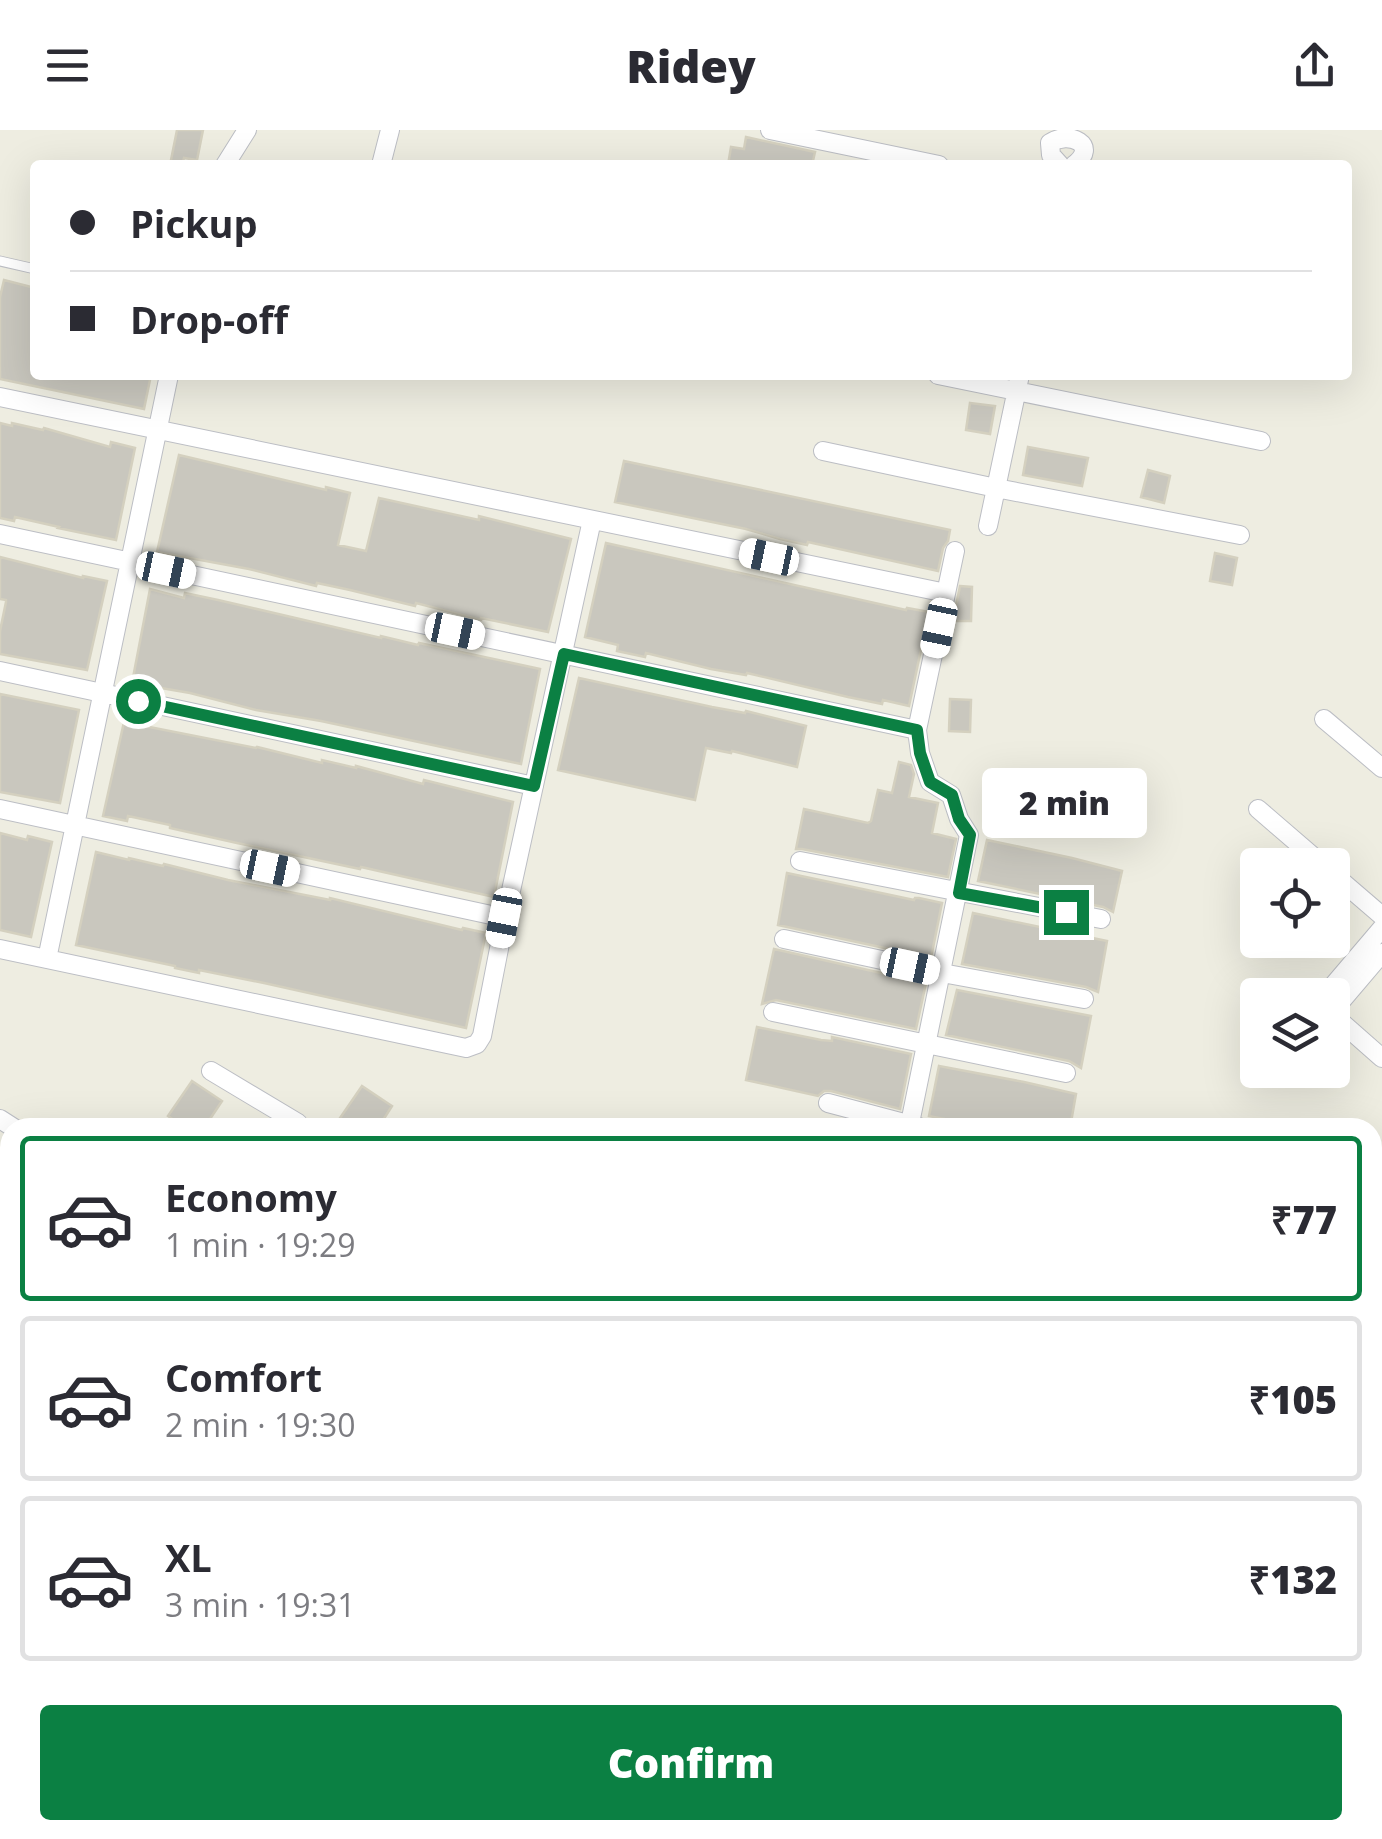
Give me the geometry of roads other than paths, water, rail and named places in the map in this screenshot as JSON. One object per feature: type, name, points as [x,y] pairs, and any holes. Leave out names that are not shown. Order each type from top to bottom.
[{"type":"street","points":[[228,160],[247,130]]},
{"type":"street","points":[[382,160],[390,130]]},
{"type":"street","points":[[770,130],[916,160]]},
{"type":"street","points":[[1055,160],[1050,155],[1050,143],[1058,134],[1069,131],[1079,136],[1084,146],[1080,160]]},
{"type":"street","points":[[47,959],[168,380]]},
{"type":"street","points":[[988,380],[1018,383],[1260,441]]},
{"type":"street","points":[[988,526],[1018,383]]},
{"type":"street","points":[[0,397],[946,594]]},
{"type":"street","points":[[824,450],[1240,536]]},
{"type":"street","points":[[0,949],[466,1048],[477,1044],[482,1036],[504,918],[592,520]]},
{"type":"street","points":[[0,534],[917,730]]},
{"type":"street","points":[[914,1118],[970,835],[959,819],[952,795],[930,782],[917,730],[955,551]]},
{"type":"street","points":[[0,671],[534,786]]},
{"type":"street","points":[[1324,719],[1382,768]]},
{"type":"street","points":[[1258,809],[1303,848]]},
{"type":"street","points":[[0,810],[504,918]]},
{"type":"street","points":[[800,861],[1101,919]]},
{"type":"street","points":[[1350,889],[1382,916]]},
{"type":"street","points":[[1339,978],[1382,928]]},
{"type":"street","points":[[784,939],[1084,999]]},
{"type":"street","points":[[1350,991],[1382,952]]},
{"type":"street","points":[[773,1012],[1066,1074]]},
{"type":"street","points":[[1350,1029],[1382,1058]]},
{"type":"street","points":[[210,1071],[287,1118]]},
{"type":"street","points":[[828,1102],[882,1118]]},
{"type":"lane","points":[[0,261],[30,267]]}]
